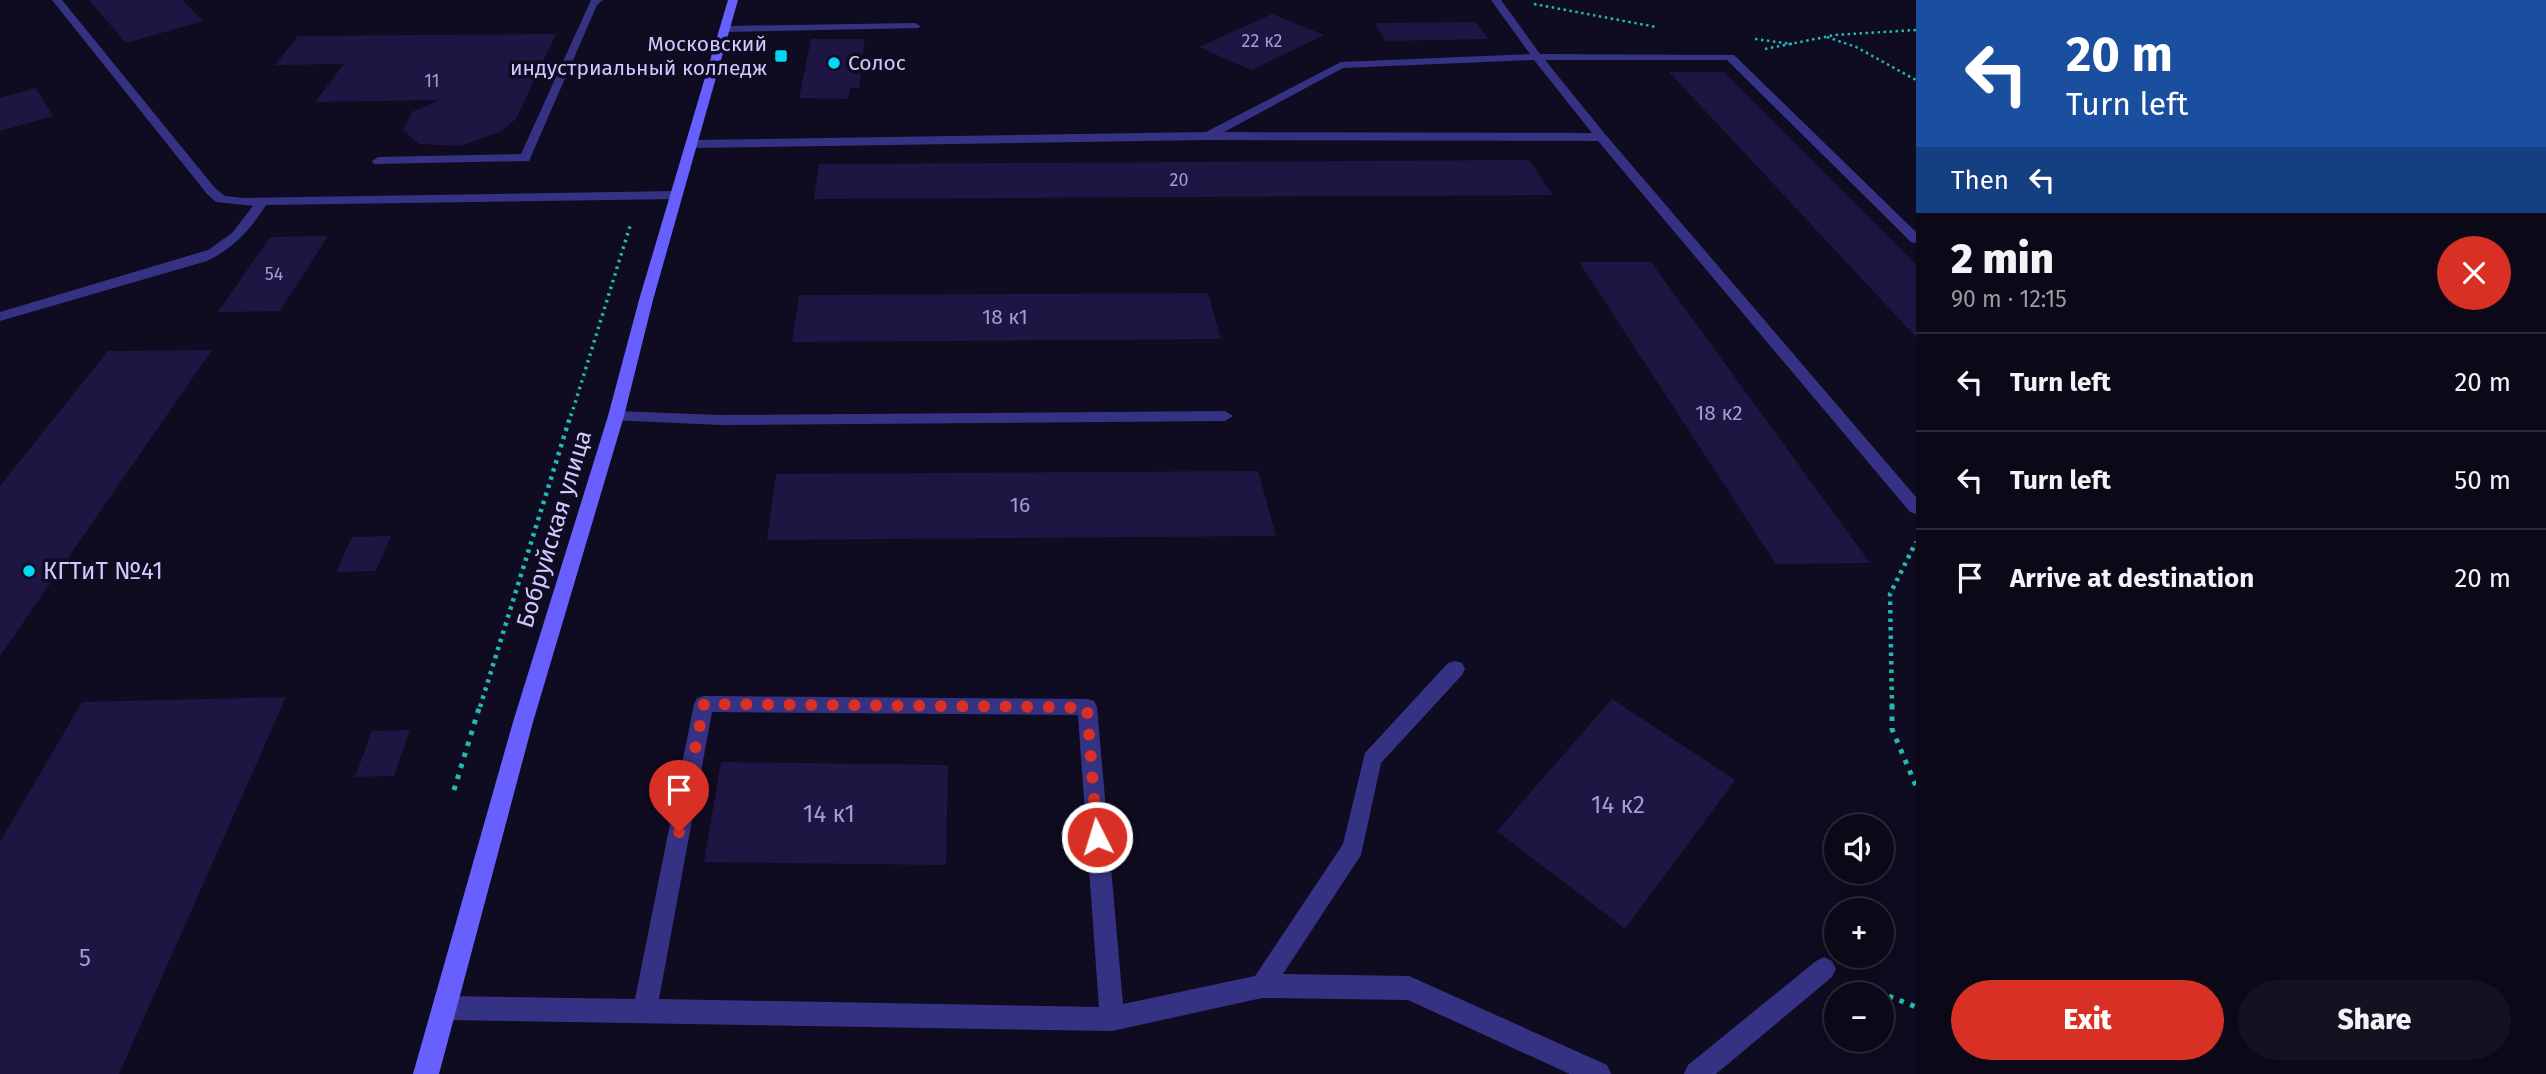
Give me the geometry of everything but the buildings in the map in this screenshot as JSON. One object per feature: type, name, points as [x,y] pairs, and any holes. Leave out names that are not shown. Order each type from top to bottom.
[{"type":"street","name":"Бобруйская улица","points":[[426,1074],[523,722],[616,416],[733,0]]},
{"type":"lane","points":[[57,0],[211,191],[221,199],[262,202],[677,195]]},
{"type":"lane","points":[[378,161],[525,158],[593,3],[598,0]]},
{"type":"lane","points":[[1496,0],[1537,57],[1601,137],[1916,508]]},
{"type":"lane","points":[[724,29],[915,26]]},
{"type":"lane","points":[[1207,136],[1341,65],[1537,57],[1730,57],[1916,239]]},
{"type":"lane","points":[[692,145],[1207,136],[1601,137]]},
{"type":"lane","points":[[0,317],[223,250],[237,238],[262,202]]},
{"type":"lane","points":[[616,416],[721,420],[1225,416]]},
{"type":"lane","points":[[1262,986],[1353,848],[1372,759],[1455,669]]},
{"type":"lane","points":[[644,1013],[704,704],[1059,707],[1087,708],[1112,1019]]},
{"type":"lane","points":[[1697,1074],[1824,969]]},
{"type":"lane","points":[[444,1008],[1112,1019],[1262,986],[1409,988],[1598,1074]]},
{"type":"path","points":[[1528,3],[1660,28]]},
{"type":"path","points":[[1730,57],[1826,37],[1916,30]]},
{"type":"path","points":[[1826,37],[1856,47],[1916,80]]},
{"type":"path","points":[[1747,39],[1792,44]]},
{"type":"path","points":[[454,790],[640,196]]},
{"type":"path","points":[[1916,542],[1890,594],[1892,729],[1916,786]]},
{"type":"path","points":[[1824,969],[1916,1007]]},
{"type":"place","name":"Московский индустриальный колледж","points":[[781,56]]},
{"type":"place","name":"Солос","points":[[834,63]]},
{"type":"place","name":"КГТиТ №41","points":[[29,571]]},
{"type":"route","points":[[679,832],[704,704],[1059,707],[1087,708],[1097,837]]}]
